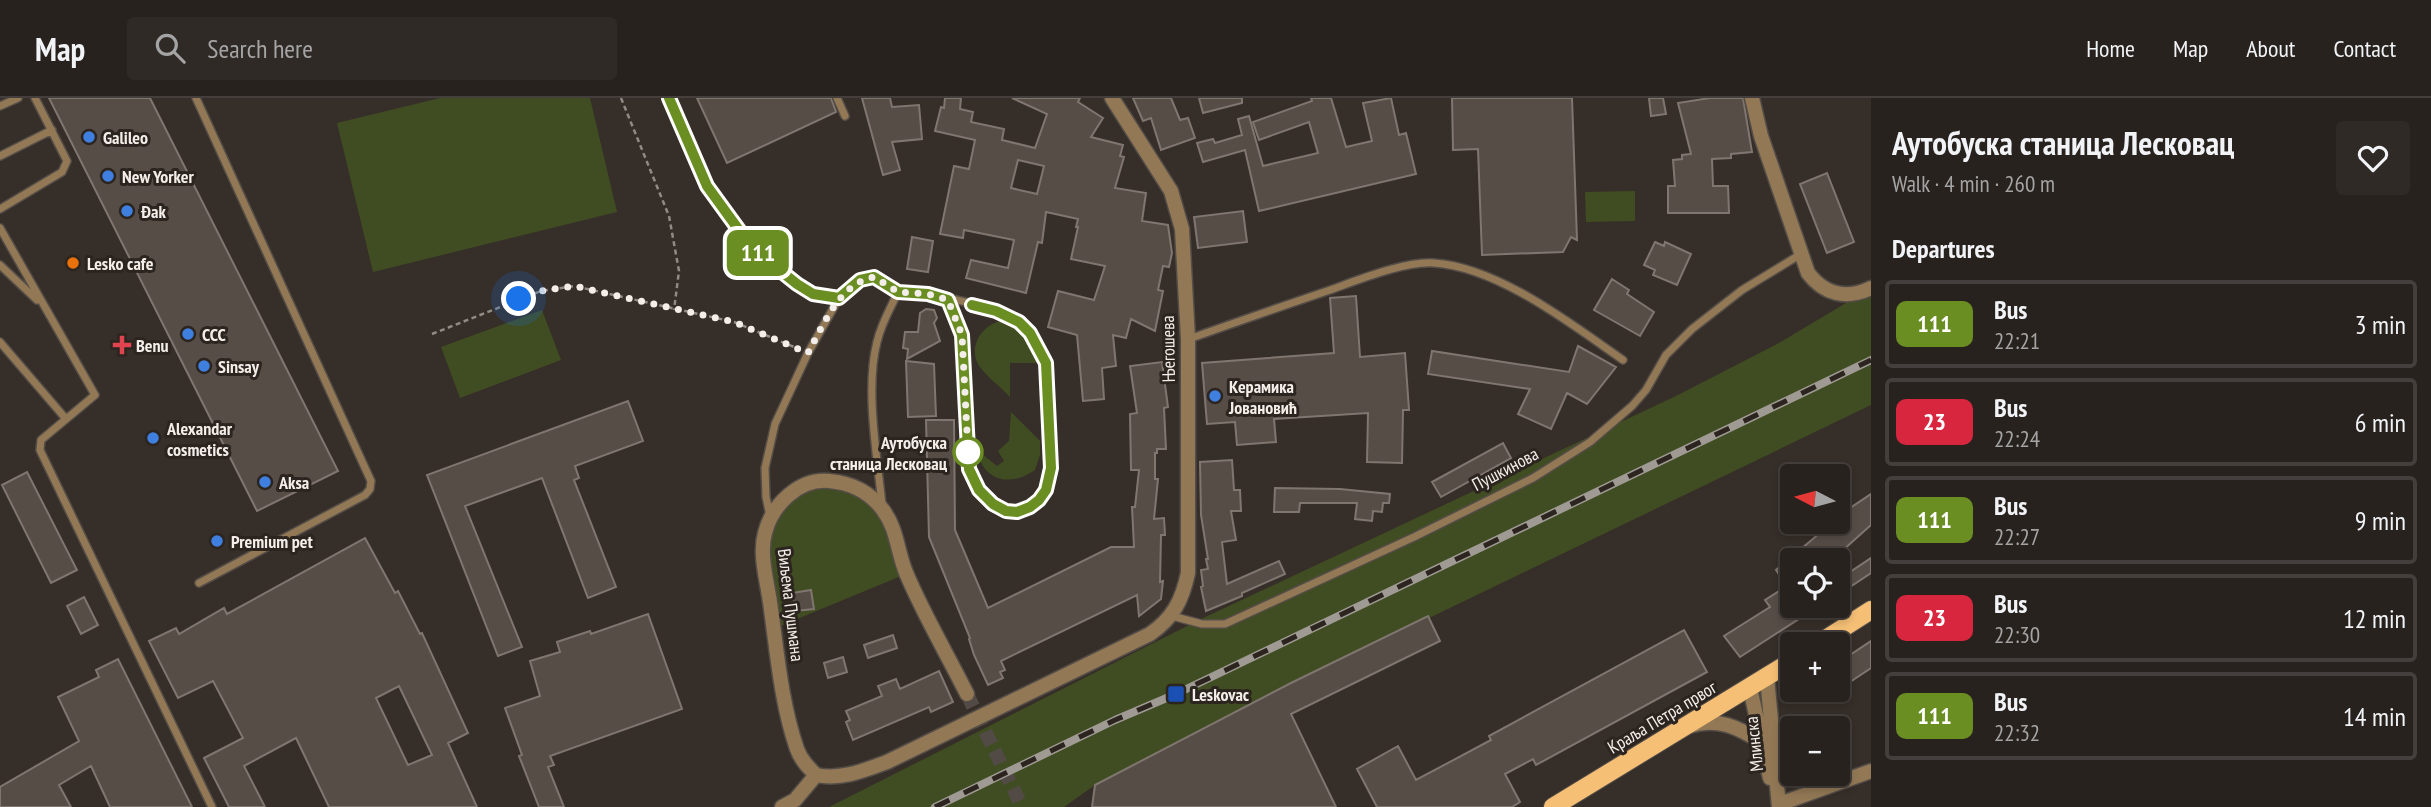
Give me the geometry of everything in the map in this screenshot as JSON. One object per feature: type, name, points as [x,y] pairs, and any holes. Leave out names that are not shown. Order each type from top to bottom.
[{"type":"main road","points":[[1837,632],[1871,610]]},
{"type":"main road","name":"Краља Петра првог","points":[[1553,807],[1780,669]]},
{"type":"street","name":"Његошева","points":[[1112,98],[1171,191],[1178,210],[1185,253],[1188,339],[1188,573],[1181,600],[1172,616]]},
{"type":"street","points":[[1752,98],[1761,136],[1808,273],[1817,285],[1835,295],[1860,294],[1871,288]]},
{"type":"street","points":[[770,516],[786,498],[806,483],[821,480],[840,482],[864,491],[882,508],[894,525],[906,574],[967,694]]},
{"type":"street","name":"Виљема Пушмана","points":[[770,516],[764,537],[765,569],[785,700],[798,752],[816,775]]},
{"type":"street","points":[[782,807],[795,800],[816,775],[828,777],[857,774],[887,762],[1150,634],[1172,616]]},
{"type":"street","name":"Млинска","points":[[1767,677],[1780,801]]},
{"type":"street","points":[[1750,688],[1771,783],[1780,801],[1871,771]]},
{"type":"street","points":[[1681,729],[1700,723],[1718,722],[1745,731],[1761,742]]},
{"type":"lane","points":[[0,106],[18,98]]},
{"type":"lane","points":[[0,209],[62,172],[67,166],[67,161],[35,98]]},
{"type":"lane","points":[[196,98],[371,481],[370,489],[365,495],[199,583]]},
{"type":"lane","points":[[669,98],[707,186],[752,248],[813,294],[839,298]]},
{"type":"lane","points":[[837,98],[845,116]]},
{"type":"lane","points":[[0,156],[52,130]]},
{"type":"lane","points":[[0,228],[95,395],[41,440],[40,450],[212,807]]},
{"type":"lane","name":"Пушкинова","points":[[1172,616],[1202,624],[1226,624],[1414,537],[1533,478],[1590,442],[1632,406],[1646,390],[1666,355],[1692,329],[1742,290],[1801,253]]},
{"type":"lane","points":[[1188,339],[1382,272],[1432,263],[1464,269],[1495,280],[1551,311],[1623,360]]},
{"type":"lane","points":[[0,265],[43,305]]},
{"type":"lane","points":[[770,516],[765,497],[765,468],[775,424],[808,353],[839,298],[860,280],[874,277],[898,292],[928,294],[996,311],[1019,322],[1030,333],[1046,363],[1051,468],[1046,490],[1039,500],[1017,512],[1006,511],[993,504],[979,490],[969,469],[962,335],[948,300]]},
{"type":"lane","points":[[882,508],[873,393],[875,357],[882,325],[898,292]]},
{"type":"lane","points":[[0,342],[66,419]]},
{"type":"path","points":[[621,98],[669,216],[680,271],[674,310]]},
{"type":"path","points":[[432,334],[541,291],[574,286],[734,322],[808,353]]},
{"type":"green space","points":[[440,98],[590,98],[617,212],[373,272],[337,123]]},
{"type":"green space","points":[[1635,191],[1635,221],[1586,222],[1585,192]]},
{"type":"green space","points":[[1871,288],[1871,405],[1280,690],[1095,785],[1064,807],[829,807],[1199,620],[1676,396],[1779,343]]},
{"type":"green space","points":[[542,310],[561,360],[460,398],[441,347]]},
{"type":"green space","points":[[1001,321],[1020,332],[1037,363],[1010,363],[1010,397],[985,373],[975,357],[976,343],[983,331]]},
{"type":"green space","points":[[1011,412],[1040,441],[1040,455],[1035,470],[1017,479],[1008,480],[992,475],[985,469],[977,450],[997,466],[1004,461],[998,451],[1009,441]]},
{"type":"green space","points":[[840,482],[882,508],[906,574],[773,629],[765,569],[770,516],[806,483]]},
{"type":"building","points":[[49,98],[150,98],[338,471],[257,511]]},
{"type":"building","points":[[697,98],[831,98],[836,112],[727,163]]},
{"type":"building","points":[[862,98],[890,98],[892,107],[919,105],[922,139],[892,142],[900,170],[883,175]]},
{"type":"building","points":[[945,98],[961,98],[960,109],[973,112],[971,122],[1004,129],[1002,140],[1035,148],[1047,114],[1012,98],[1080,98],[1078,102],[1103,118],[1091,137],[1123,145],[1120,156],[1124,157],[1115,188],[1146,193],[1142,221],[1168,225],[1172,253],[1169,267],[1163,266],[1158,290],[1163,291],[1155,331],[1131,319],[1126,338],[1113,335],[1116,366],[1102,368],[1104,399],[1083,401],[1077,335],[1048,327],[1058,291],[1094,300],[1105,266],[1071,259],[1078,219],[1046,212],[1042,243],[1038,242],[1026,293],[966,278],[971,260],[1008,268],[1014,240],[964,230],[963,238],[940,234],[954,166],[969,169],[975,140],[935,131],[941,107],[944,108]],"holes":[[[1018,160],[1044,166],[1037,194],[1011,188]]]},
{"type":"building","points":[[1133,98],[1171,98],[1180,120],[1188,118],[1195,138],[1161,150],[1151,118],[1143,121]]},
{"type":"building","points":[[1199,98],[1242,98],[1242,103],[1203,113]]},
{"type":"building","points":[[1311,98],[1331,98],[1346,147],[1372,141],[1363,103],[1391,98],[1399,135],[1406,133],[1416,174],[1259,211],[1245,150],[1203,162],[1197,143],[1213,139],[1215,143],[1242,135],[1238,119],[1249,116],[1263,166],[1318,153],[1309,122],[1259,140],[1253,122],[1312,101]]},
{"type":"building","points":[[1452,98],[1572,98],[1577,240],[1571,237],[1563,252],[1482,255],[1478,149],[1453,150]]},
{"type":"building","points":[[1649,98],[1663,98],[1666,114],[1651,116]]},
{"type":"building","points":[[1710,98],[1743,98],[1752,152],[1731,154],[1731,158],[1712,159],[1713,186],[1728,186],[1729,213],[1668,213],[1668,186],[1675,186],[1673,160],[1691,154],[1678,103]]},
{"type":"building","points":[[1827,173],[1854,242],[1827,253],[1800,184]]},
{"type":"building","points":[[1243,211],[1247,242],[1198,248],[1194,217]]},
{"type":"building","points":[[912,237],[933,241],[928,272],[907,269]]},
{"type":"building","points":[[1655,242],[1664,246],[1665,242],[1691,254],[1677,285],[1653,275],[1655,270],[1644,265]]},
{"type":"building","points":[[1612,279],[1629,290],[1627,294],[1654,312],[1640,336],[1594,310]]},
{"type":"building","points":[[1356,296],[1360,357],[1405,353],[1409,410],[1403,410],[1402,463],[1367,462],[1368,413],[1274,419],[1276,442],[1237,445],[1235,422],[1207,424],[1202,363],[1334,353],[1330,298]]},
{"type":"building","points":[[926,309],[934,310],[937,318],[934,323],[940,341],[907,359],[908,349],[903,348],[905,332],[918,332],[920,313]]},
{"type":"building","points":[[1578,346],[1616,367],[1587,404],[1567,393],[1551,429],[1518,414],[1530,389],[1428,374],[1432,351],[1569,372]]},
{"type":"building","points":[[906,361],[934,364],[936,416],[908,417]]},
{"type":"building","points":[[1162,362],[1168,407],[1164,408],[1166,449],[1157,449],[1155,453],[1155,479],[1158,479],[1154,519],[1164,518],[1165,535],[1161,535],[1161,599],[1139,616],[1137,595],[1001,661],[1005,670],[1000,672],[1003,678],[988,685],[929,537],[926,420],[954,420],[955,530],[988,608],[1111,547],[1134,547],[1132,507],[1135,507],[1139,470],[1131,470],[1130,414],[1137,413],[1130,366]]},
{"type":"building","points":[[628,401],[643,441],[575,466],[579,478],[574,480],[616,587],[588,598],[542,478],[465,506],[522,647],[498,656],[427,475]]},
{"type":"building","points":[[1503,443],[1511,458],[1441,497],[1432,482]]},
{"type":"building","points":[[1232,460],[1234,490],[1240,490],[1241,511],[1231,511],[1236,540],[1222,542],[1227,584],[1279,561],[1285,574],[1206,611],[1201,570],[1208,569],[1208,559],[1201,515],[1200,462]]},
{"type":"building","points":[[27,472],[77,570],[51,583],[2,485]]},
{"type":"building","points":[[1275,488],[1340,489],[1390,494],[1389,503],[1383,503],[1382,512],[1373,511],[1372,521],[1355,519],[1357,503],[1300,503],[1299,512],[1274,512]]},
{"type":"building","points":[[1871,494],[1871,525],[1845,548],[1802,548],[1819,534],[1850,534],[1850,508]]},
{"type":"building","points":[[365,538],[395,593],[398,591],[420,634],[422,633],[468,733],[448,743],[477,807],[329,807],[296,738],[244,766],[265,807],[229,807],[204,758],[243,738],[213,681],[178,698],[149,641],[176,628],[179,634],[224,608],[227,614]],"holes":[[[399,686],[432,755],[408,765],[376,698]]]},
{"type":"building","points":[[1871,558],[1871,573],[1850,587],[1850,572]]},
{"type":"building","points":[[811,590],[814,609],[795,611],[792,593]]},
{"type":"building","points":[[1780,590],[1780,618],[1800,618],[1740,657],[1724,636],[1770,607],[1765,600]]},
{"type":"building","points":[[84,597],[98,625],[81,634],[67,606]]},
{"type":"building","points":[[648,614],[682,709],[550,756],[554,765],[548,767],[564,807],[539,807],[519,756],[522,755],[505,708],[540,696],[530,661],[560,652],[557,642],[590,631],[591,634]]},
{"type":"building","points":[[1428,616],[1440,641],[1291,714],[1336,807],[1092,807],[1095,785],[1291,683]]},
{"type":"building","points":[[1684,630],[1707,672],[1536,765],[1533,759],[1505,774],[1520,802],[1512,807],[1377,807],[1357,769],[1398,746],[1416,780],[1491,740],[1489,736]]},
{"type":"building","points":[[893,635],[897,648],[868,658],[864,645]]},
{"type":"building","points":[[1871,641],[1871,668],[1850,682],[1850,655]]},
{"type":"building","points":[[843,657],[847,672],[828,678],[824,663]]},
{"type":"building","points":[[118,659],[192,807],[110,807],[91,766],[59,785],[71,807],[0,807],[0,787],[79,741],[58,697],[99,677],[96,670]]},
{"type":"building","points":[[939,671],[953,702],[931,712],[929,707],[853,740],[846,722],[850,720],[846,711],[882,696],[878,686],[896,679],[900,689]]},
{"type":"tunnel","points":[[967,694],[1022,807]]},
{"type":"railway","points":[[935,807],[1871,360]]},
{"type":"bus line","name":"111","points":[[669,98],[707,186],[752,248],[797,284],[813,294],[839,298],[860,280],[874,277],[898,292],[928,294],[948,300],[962,335],[969,469],[979,490],[993,504],[1006,511],[1017,512],[1030,507],[1046,490],[1051,468],[1049,376],[1046,363],[1030,333],[1019,322],[1008,315],[972,305]]},
{"type":"place","name":"Galileo","points":[[89,137]]},
{"type":"place","name":"New Yorker","points":[[108,176]]},
{"type":"place","name":"Đak","points":[[127,211]]},
{"type":"place","name":"Lesko cafe","points":[[73,263]]},
{"type":"place","name":"CCC","points":[[188,334]]},
{"type":"place","name":"Benu","points":[[122,345]]},
{"type":"place","name":"Sinsay","points":[[204,366]]},
{"type":"place","name":"Керамика Јовановић","points":[[1215,396]]},
{"type":"place","name":"Alexandar cosmetics","points":[[153,438]]},
{"type":"place","name":"Аутобуска станица Лесковац","points":[[968,452]]},
{"type":"place","name":"Aksa","points":[[265,482]]},
{"type":"place","name":"Premium pet","points":[[217,541]]},
{"type":"place","name":"Leskovac","points":[[1176,694]]},
{"type":"route","points":[[519,299],[541,291],[574,286],[734,322],[808,353],[839,298],[860,280],[874,277],[898,292],[928,294],[948,300],[962,335],[968,452]]}]
